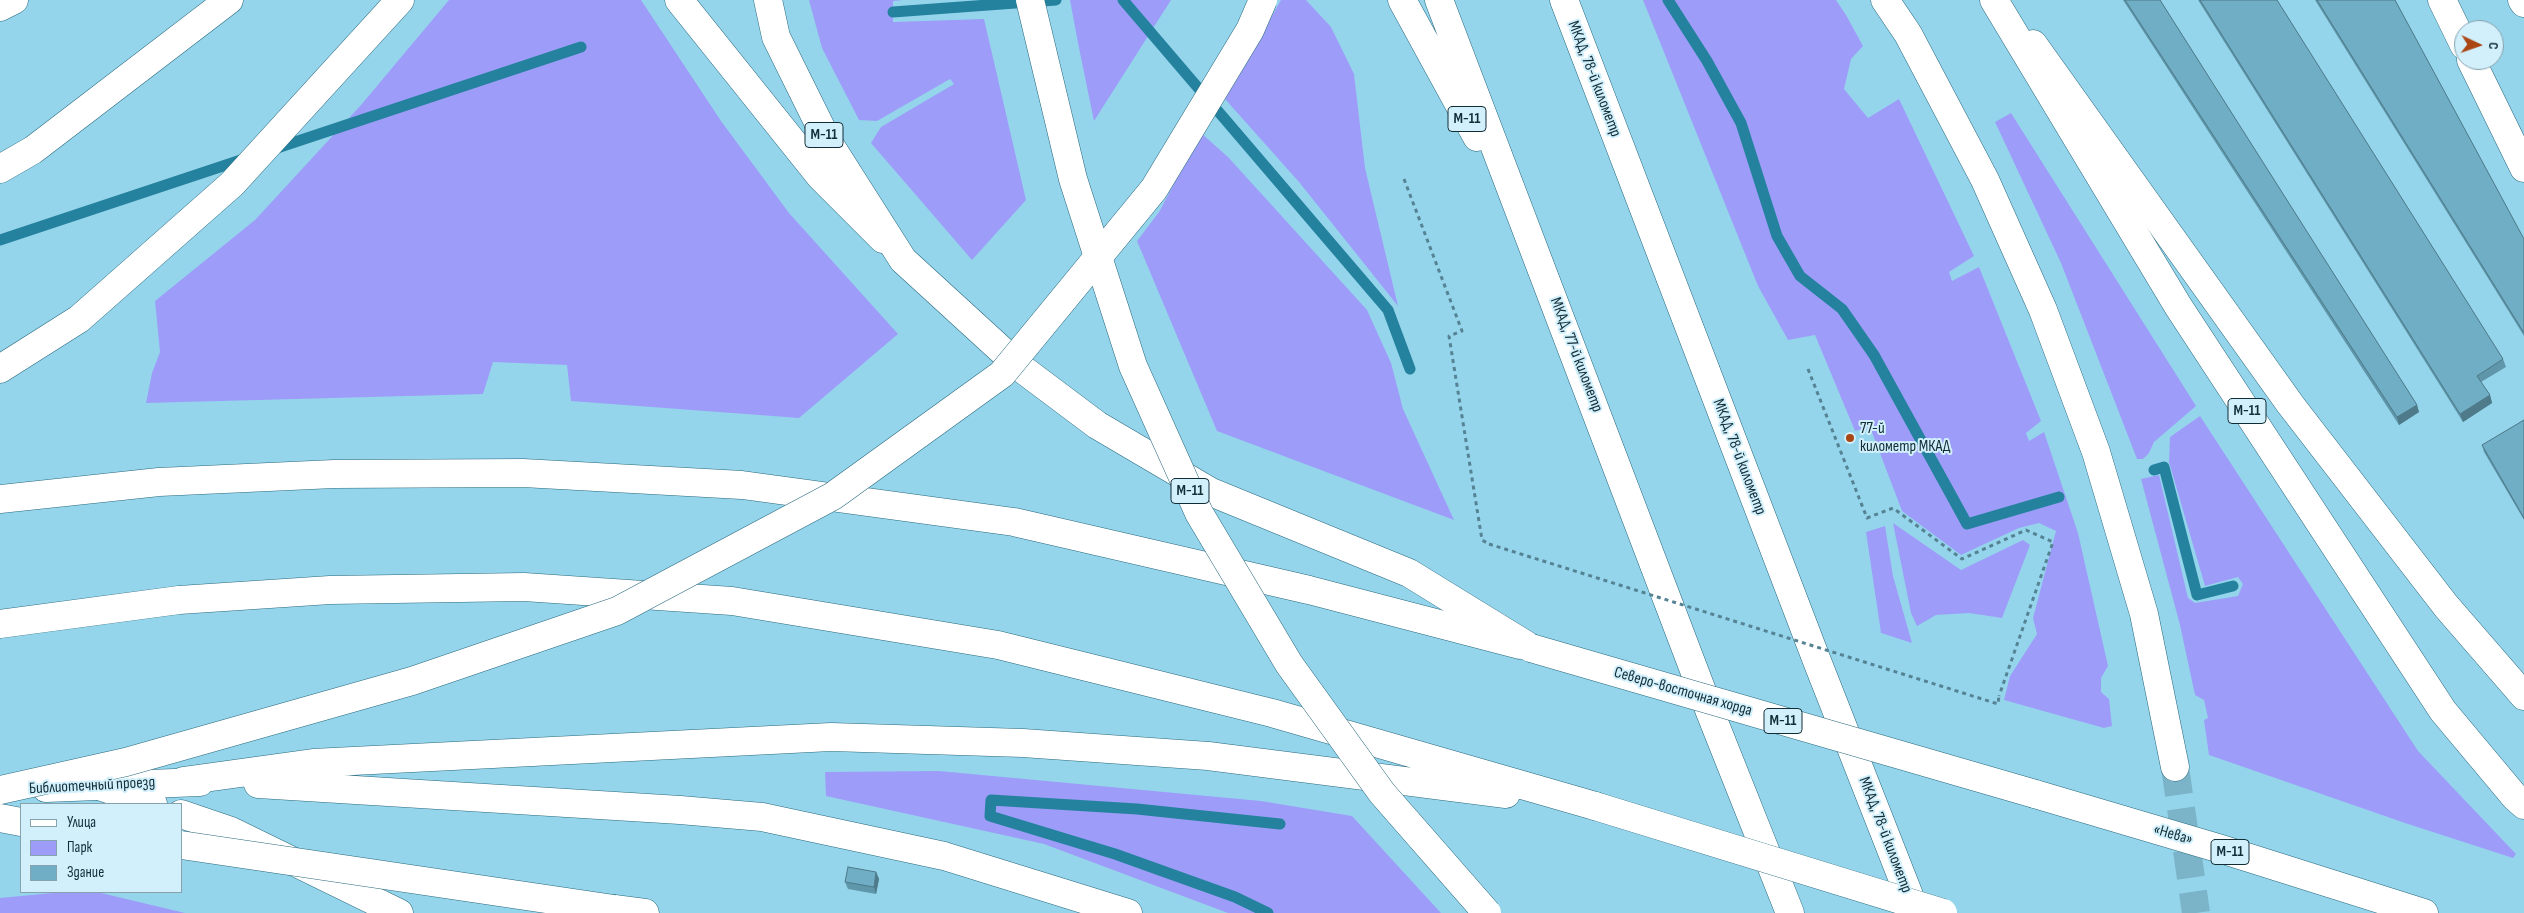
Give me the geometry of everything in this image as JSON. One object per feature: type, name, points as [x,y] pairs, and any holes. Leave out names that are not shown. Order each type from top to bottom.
[{"type":"main road","points":[[0,7],[14,0]]},
{"type":"main road","points":[[0,169],[33,150],[229,0]]},
{"type":"main road","points":[[0,369],[79,319],[232,184],[400,0]]},
{"type":"main road","points":[[679,0],[820,176],[904,260]]},
{"type":"main road","name":"М-11","points":[[768,0],[776,37],[828,142],[904,260],[1021,368],[1097,425],[1211,492],[1409,573],[1531,648]]},
{"type":"main road","name":"М-11","points":[[1030,0],[1073,179],[1133,366],[1199,513],[1289,664],[1376,785],[1487,913]]},
{"type":"main road","points":[[0,790],[126,762],[412,680],[618,611],[833,496],[1002,374],[1154,189],[1250,30],[1263,0]]},
{"type":"main road","name":"М-11","points":[[1402,0],[1531,237]]},
{"type":"main road","name":"МКАД, 77-й километр","points":[[1439,0],[1531,237],[1710,712],[1790,913]]},
{"type":"main road","name":"МКАД, 78-й километр","points":[[1564,0],[1817,661],[1916,913]]},
{"type":"main road","points":[[1885,0],[1908,34],[1985,180],[2043,310],[2096,452],[2144,614],[2175,767]]},
{"type":"main road","name":"М-11","points":[[1994,0],[2178,306],[2443,711],[2514,797],[2524,805]]},
{"type":"main road","name":"М-11","points":[[2002,0],[2290,404],[2446,606],[2524,696]]},
{"type":"main road","points":[[2442,0],[2454,25]]},
{"type":"main road","points":[[2476,70],[2524,168]]},
{"type":"main road","points":[[0,500],[159,482],[334,474],[524,473],[742,485],[1014,522],[1309,590],[1531,648]]},
{"type":"main road","points":[[0,624],[179,600],[330,590],[524,587],[732,601],[998,645],[1272,713],[1594,806],[1943,913]]},
{"type":"main road","name":"Северо-восточная хорда","points":[[1531,648],[2035,794]]},
{"type":"main road","points":[[183,781],[313,763],[831,737],[1023,743],[1208,756],[1594,806]]},
{"type":"main road","points":[[183,781],[308,785],[762,817],[944,856],[1128,913]]},
{"type":"main road","name":"Библиотечный проезд","points":[[0,790],[183,781]]},
{"type":"main road","points":[[95,785],[150,803]]},
{"type":"main road","name":"«Нева»","points":[[2035,794],[2221,849],[2424,913]]},
{"type":"main road","points":[[182,814],[232,830],[399,913]]},
{"type":"main road","points":[[0,818],[20,822]]},
{"type":"main road","points":[[182,845],[645,913]]},
{"type":"path","points":[[1404,179],[1462,332],[1449,336],[1482,540],[1489,544],[1998,704],[1999,696],[2053,542],[2026,530],[1962,559],[1893,508],[1867,518],[1808,369]]},
{"type":"green space","points":[[449,0],[641,0],[721,121],[789,213],[898,334],[799,418],[571,401],[567,365],[493,362],[483,394],[146,403],[152,373],[160,352],[155,301],[255,220],[361,105]]},
{"type":"green space","points":[[809,0],[903,0],[893,1],[893,22],[984,19],[1026,200],[972,260],[871,143],[881,127],[954,84],[950,79],[877,121],[859,120],[822,48]]},
{"type":"green space","points":[[1070,0],[1171,0],[1094,121],[1078,43]]},
{"type":"green space","points":[[1281,0],[1306,0],[1331,27],[1354,74],[1365,168],[1398,306],[1299,182],[1225,99]]},
{"type":"green space","points":[[1643,0],[1836,0],[1846,15],[1863,46],[1851,59],[1844,89],[1868,118],[1899,99],[1974,256],[1949,272],[1952,281],[1979,267],[2041,421],[2026,433],[2029,441],[2044,432],[2078,533],[2108,666],[2101,678],[2101,692],[2109,699],[2112,726],[2104,728],[2004,700],[2010,676],[2037,634],[2033,618],[2056,531],[2039,523],[2019,528],[1961,555],[1902,511],[1870,427],[1855,431],[1815,335],[1788,340],[1758,286]]},
{"type":"green space","points":[[2011,113],[2196,406],[2154,442],[2149,453],[2143,459],[2137,459],[2061,263],[1995,122]]},
{"type":"green space","points":[[1201,133],[1228,157],[1367,310],[1391,363],[1403,409],[1454,520],[1217,431],[1137,241],[1159,212]]},
{"type":"green space","points":[[2200,416],[2418,751],[2516,854],[2513,858],[2405,823],[2209,755],[2204,720],[2208,718],[2204,700],[2195,695],[2180,625],[2141,479],[2159,475],[2188,598],[2195,603],[2238,596],[2243,584],[2238,577],[2205,586],[2169,462],[2170,437]]},
{"type":"green space","points":[[1893,523],[1961,570],[2023,540],[2030,545],[2002,618],[1969,613],[1936,615],[1917,626],[1911,613]]},
{"type":"green space","points":[[1885,526],[1893,576],[1912,643],[1881,633],[1866,532]]},
{"type":"green space","points":[[939,771],[1261,801],[1352,816],[1441,913],[1228,913],[1044,844],[826,796],[825,772]]},
{"type":"green space","points":[[52,893],[101,893],[185,913],[0,913],[0,898]]},
{"type":"building","points":[[2125,0],[2160,0],[2417,405],[2397,417]]},
{"type":"building","points":[[2200,0],[2277,0],[2503,359],[2477,376],[2490,395],[2460,414]]},
{"type":"building","points":[[2317,0],[2395,0],[2524,239],[2524,333]]},
{"type":"building","points":[[2524,420],[2524,518],[2482,445]]},
{"type":"building","points":[[848,867],[876,872],[874,887],[845,882]]},
{"type":"waterway","points":[[893,12],[1056,0]]},
{"type":"waterway","points":[[1123,0],[1388,310],[1410,369]]},
{"type":"waterway","points":[[1668,0],[1707,61],[1741,123],[1777,236],[1800,276],[1842,309],[1874,355],[1967,524],[2059,497]]},
{"type":"waterway","points":[[271,150],[581,47]]},
{"type":"waterway","points":[[0,240],[247,158]]},
{"type":"waterway","points":[[2154,470],[2164,467],[2197,595],[2233,586]]},
{"type":"waterway","points":[[1268,913],[1235,897],[1115,854],[990,816],[991,800],[1137,809],[1280,824]]},
{"type":"tunnel","points":[[2175,767],[2196,913]]},
{"type":"place","name":"77-й километр МКАД","points":[[1850,438]]}]
